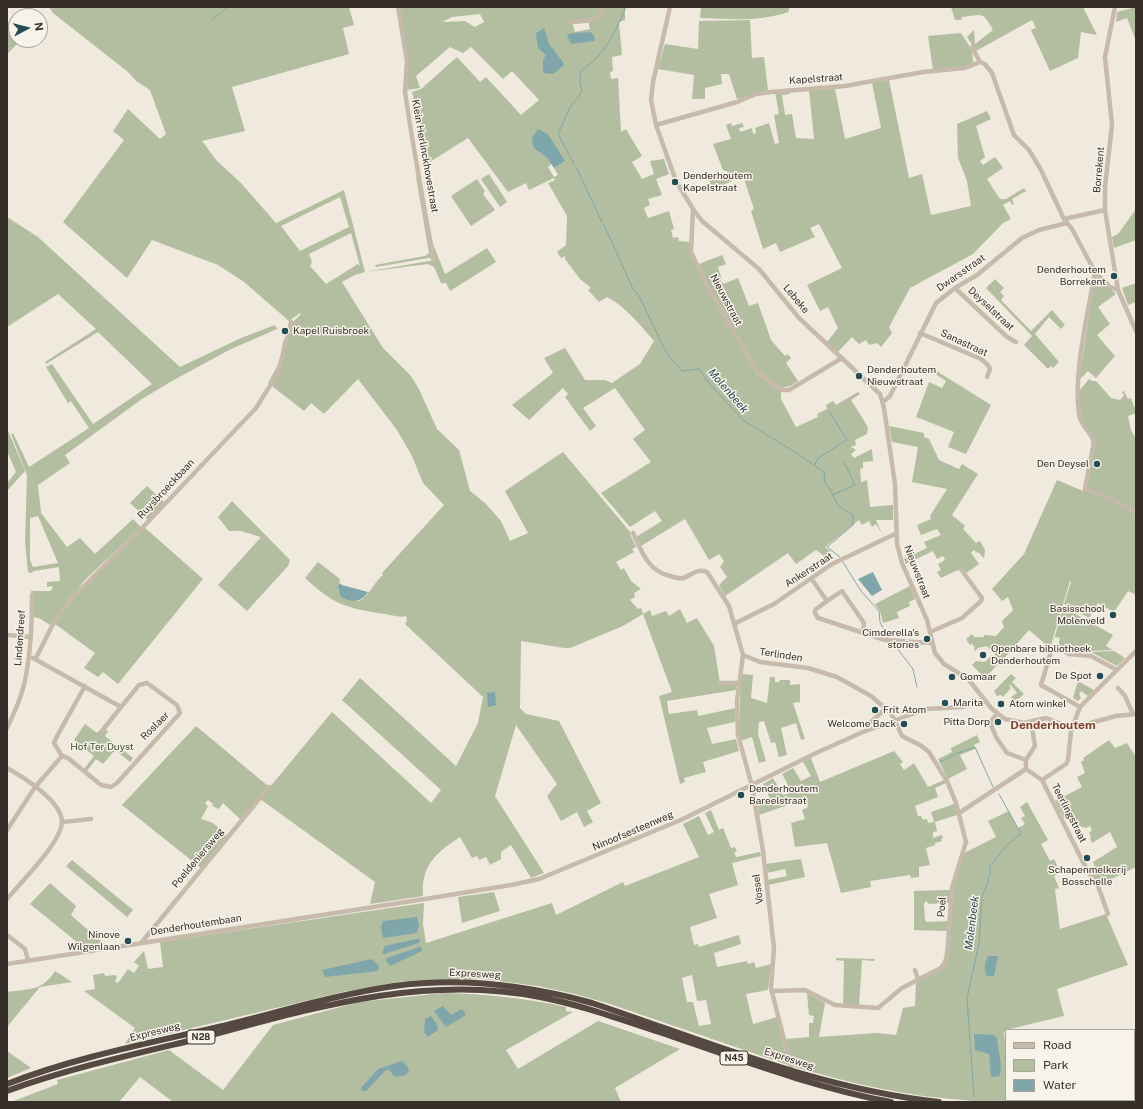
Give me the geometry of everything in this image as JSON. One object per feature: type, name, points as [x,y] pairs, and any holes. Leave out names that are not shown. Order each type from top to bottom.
[{"type":"highway","name":"Expresweg","points":[[7,1084],[78,1061],[338,997],[394,986],[431,983],[488,984],[538,990],[792,1071],[862,1090],[939,1102]]},
{"type":"highway","name":"Expresweg","points":[[7,1091],[81,1067],[339,1003],[413,990],[481,990],[538,996],[579,1003],[801,1080],[848,1093],[891,1102]]},
{"type":"street","name":"Klein Herlinckhovestraat","points":[[398,7],[407,61],[405,92],[410,131],[433,260]]},
{"type":"street","points":[[571,22],[588,21],[597,18],[601,14],[604,7]]},
{"type":"street","name":"Lebeke","points":[[670,7],[652,92],[652,109],[670,166],[693,209],[702,221],[760,269],[799,318],[880,394],[883,402]]},
{"type":"street","name":"Borrekent","points":[[1115,7],[1105,57],[1112,125],[1105,187],[1105,210],[1118,290],[1136,330]]},
{"type":"street","points":[[972,47],[980,62],[985,64],[992,73],[1014,135],[1029,150],[1040,168],[1065,221],[1095,272],[1110,286],[1118,290]]},
{"type":"street","name":"Kapelstraat","points":[[656,124],[737,102],[756,94],[795,89],[846,86],[923,72],[965,68],[980,62]]},
{"type":"street","name":"Nieuwstraat","points":[[693,209],[691,252],[753,368],[781,390],[789,390],[842,358]]},
{"type":"street","name":"Dwarsstraat","points":[[883,402],[890,396],[936,303],[955,288],[977,275],[1022,238],[1065,221],[1105,210]]},
{"type":"street","points":[[1095,272],[1078,388],[1080,420],[1093,438],[1094,443],[1085,489],[1112,499],[1136,513]]},
{"type":"street","name":"Deyselstraat","points":[[955,288],[1008,337],[1016,342]]},
{"type":"street","name":"Ruysbroeckbaan","points":[[36,658],[52,626],[69,601],[144,526],[256,408],[278,373],[291,322]]},
{"type":"street","name":"Sanastraat","points":[[920,333],[981,359],[990,369],[987,377]]},
{"type":"street","name":"Nieuwstraat","points":[[883,402],[895,484],[895,534],[899,555],[927,620],[931,643],[935,653],[941,661],[948,668],[968,679],[997,714]]},
{"type":"street","points":[[633,533],[647,561],[656,571],[663,575],[682,578],[698,571],[707,572],[729,606],[743,655]]},
{"type":"street","name":"Ankerstraat","points":[[734,624],[774,604],[832,564],[895,534]]},
{"type":"street","points":[[930,632],[962,618],[981,601],[982,598],[960,568]]},
{"type":"street","points":[[811,578],[827,601]]},
{"type":"street","points":[[863,633],[864,623],[842,591],[816,610],[815,613],[818,618],[863,633],[884,640],[931,643]]},
{"type":"street","name":"Lindendreef","points":[[7,728],[22,693],[26,675],[32,595]]},
{"type":"street","points":[[7,635],[30,636]]},
{"type":"street","points":[[1117,670],[1091,656],[1069,654],[1056,647],[1052,648],[1041,684],[1080,707],[1117,670],[1136,651]]},
{"type":"street","name":"Vossel","points":[[743,655],[739,683],[738,735],[752,786],[760,835],[774,948],[771,984],[772,991],[792,1071]]},
{"type":"street","name":"Terlinden","points":[[743,655],[760,662],[808,668],[837,677],[860,689],[886,708],[894,721]]},
{"type":"street","points":[[28,657],[36,658],[121,707]]},
{"type":"street","name":"Roslaer","points":[[62,756],[68,758],[101,785],[111,787],[117,783],[180,713],[177,705],[147,683],[139,685],[102,731]]},
{"type":"street","points":[[720,683],[739,683]]},
{"type":"street","points":[[7,830],[35,787],[62,756],[54,743],[85,686]]},
{"type":"street","points":[[1026,760],[1007,753],[1002,748],[990,722],[997,714],[1012,722],[1031,722],[1046,718],[1072,728],[1116,716],[1134,714],[1125,696],[1118,688]]},
{"type":"street","name":"Ninoofsesteenweg","points":[[388,905],[539,879],[683,819],[816,753],[869,730],[926,709],[962,707],[986,701]]},
{"type":"street","name":"Teerlingstraat","points":[[1080,707],[1072,728],[1067,762],[1042,780],[1087,870],[1098,886],[1108,914]]},
{"type":"street","points":[[869,730],[868,725],[886,708]]},
{"type":"street","name":"Poel","points":[[894,721],[902,736],[920,745],[935,759],[947,781],[959,813],[966,842],[952,888],[948,956],[941,968],[918,979]]},
{"type":"street","points":[[1026,769],[1026,760],[1035,746],[1031,722]]},
{"type":"street","points":[[7,768],[35,787],[55,806],[62,822],[56,840],[7,899]]},
{"type":"street","points":[[959,813],[1026,769]]},
{"type":"street","points":[[1026,769],[1042,780]]},
{"type":"street","name":"Poeldeniersweg","points":[[142,942],[269,787]]},
{"type":"street","points":[[62,822],[91,820]]},
{"type":"street","name":"Denderhoutembaan","points":[[7,964],[388,905]]},
{"type":"street","points":[[7,935],[25,949],[28,960]]},
{"type":"street","points":[[772,991],[805,990],[835,1005],[878,1008],[902,988],[918,979],[915,970]]},
{"type":"green space","points":[[49,7],[349,7],[354,25],[343,28],[349,54],[232,87],[245,131],[202,141],[217,161],[240,182],[276,223],[344,190],[365,272],[355,275],[342,282],[383,348],[411,376],[419,389],[437,429],[459,450],[470,491],[485,503],[501,521],[510,541],[528,533],[505,491],[563,452],[631,533],[630,534],[636,547],[632,549],[634,552],[616,562],[621,570],[624,568],[631,581],[641,589],[634,593],[635,597],[630,600],[638,609],[641,608],[643,614],[623,626],[570,648],[521,641],[520,708],[526,714],[559,721],[601,803],[587,811],[593,822],[584,827],[577,812],[561,821],[547,796],[557,784],[516,725],[495,796],[544,873],[531,878],[511,845],[501,852],[501,859],[490,865],[486,857],[479,860],[477,856],[472,858],[460,837],[437,855],[432,861],[425,876],[423,896],[370,904],[375,882],[260,799],[332,712],[431,803],[441,790],[342,700],[360,678],[456,766],[478,723],[483,697],[405,624],[407,621],[406,616],[398,617],[360,610],[341,604],[324,594],[305,578],[318,562],[340,579],[338,588],[340,596],[359,601],[363,599],[383,575],[382,573],[444,505],[423,483],[412,456],[397,430],[358,379],[324,414],[311,403],[304,411],[268,383],[280,361],[283,341],[286,342],[292,323],[301,314],[300,313],[289,321],[244,282],[218,265],[152,240],[127,278],[63,222],[124,140],[113,131],[128,109],[160,139],[166,134],[150,90],[136,81],[128,72],[53,13]],"holes":[[[340,197],[349,227],[300,251],[281,226]],[[351,233],[360,266],[358,264],[326,284],[310,266],[312,262],[309,254]]]},
{"type":"green space","points":[[398,7],[644,7],[625,8],[625,20],[619,22],[622,55],[612,57],[613,71],[610,72],[611,79],[618,78],[621,132],[626,129],[642,156],[632,162],[642,179],[654,174],[650,161],[664,159],[669,174],[656,179],[662,195],[648,199],[650,205],[644,208],[648,218],[669,211],[674,229],[671,230],[673,238],[678,237],[679,241],[690,242],[690,251],[756,372],[781,392],[781,399],[796,427],[818,417],[817,414],[827,409],[826,405],[833,401],[836,405],[858,392],[860,394],[851,400],[868,427],[867,434],[855,440],[856,445],[851,447],[856,450],[851,454],[854,458],[872,449],[873,461],[863,462],[863,468],[860,469],[861,482],[867,480],[870,507],[893,505],[893,520],[876,520],[882,534],[876,524],[872,527],[869,521],[862,525],[859,520],[825,547],[831,552],[827,558],[816,550],[796,564],[788,553],[725,596],[719,585],[727,577],[720,567],[724,561],[719,554],[709,560],[685,519],[641,546],[636,537],[662,521],[655,511],[630,527],[601,493],[651,462],[633,439],[645,430],[615,388],[583,408],[596,426],[590,431],[565,397],[568,394],[563,388],[529,420],[512,405],[553,373],[544,358],[565,348],[585,380],[605,380],[612,383],[640,364],[654,341],[632,317],[614,301],[607,297],[599,302],[588,290],[591,288],[580,279],[565,259],[565,256],[561,258],[557,252],[566,245],[567,216],[548,183],[555,180],[554,178],[529,190],[526,183],[508,192],[468,138],[430,162],[412,92],[421,89],[457,57],[480,82],[486,77],[521,115],[539,100],[512,71],[503,79],[471,47],[463,53],[450,47],[416,76],[420,88],[407,90],[408,71]],"holes":[[[480,14],[484,22],[475,27],[465,21],[442,22],[452,17]],[[588,21],[590,29],[575,32],[572,22]],[[536,150],[565,161],[554,168],[558,175],[554,177],[548,167],[551,164],[546,157]]]},
{"type":"green space","points":[[701,7],[790,7],[788,12],[777,15],[755,19],[733,19],[700,18]]},
{"type":"green space","points":[[951,7],[1083,7],[1097,35],[1081,32],[1078,58],[1050,71],[1031,30],[1036,28],[1032,20],[976,51],[967,37],[974,30],[975,44],[993,30],[986,19],[981,15],[961,17],[962,20],[955,20]]},
{"type":"green space","points":[[1136,7],[1136,41],[1127,18],[1116,22],[1117,12]]},
{"type":"green space","points":[[750,20],[752,58],[764,57],[768,91],[737,99],[729,74],[721,74],[722,84],[705,88],[705,99],[692,99],[694,75],[658,69],[665,44],[698,49],[699,21]]},
{"type":"green space","points":[[7,21],[8,48],[13,48],[7,54]]},
{"type":"green space","points":[[961,33],[972,50],[973,62],[964,67],[933,70],[928,36]]},
{"type":"green space","points":[[889,80],[909,178],[922,174],[931,215],[971,206],[967,181],[958,158],[957,124],[987,111],[991,119],[976,126],[985,157],[980,161],[983,165],[995,157],[1003,168],[987,179],[1000,199],[1006,199],[1024,188],[1026,191],[1012,199],[1014,204],[1012,205],[1010,201],[1003,205],[1011,219],[1003,223],[973,254],[910,288],[889,327],[892,333],[881,347],[877,343],[869,345],[866,340],[859,344],[852,337],[838,352],[827,342],[838,328],[828,307],[820,311],[807,285],[842,268],[819,224],[810,228],[815,237],[780,252],[776,243],[763,249],[751,211],[754,209],[743,176],[714,189],[709,181],[729,172],[723,170],[713,144],[731,139],[726,125],[731,123],[732,126],[742,123],[744,127],[739,128],[740,132],[752,128],[753,134],[756,133],[755,128],[769,123],[775,144],[779,143],[774,115],[779,114],[775,92],[789,91],[790,94],[782,95],[785,115],[792,114],[796,138],[814,139],[809,90],[835,89],[845,139],[881,128],[872,83]]},
{"type":"green space","points":[[489,174],[507,202],[500,207],[481,179]]},
{"type":"green space","points":[[416,177],[420,177],[433,244],[445,274],[487,248],[496,262],[450,291],[446,283],[441,283],[434,267],[428,264],[365,272],[435,260],[434,257],[376,267],[375,265],[425,256],[429,253]]},
{"type":"green space","points":[[477,179],[485,191],[483,194],[495,210],[471,226],[451,196]]},
{"type":"green space","points":[[1136,209],[1136,240],[1114,248],[1112,237],[1118,234]]},
{"type":"green space","points":[[7,217],[38,237],[180,367],[241,338],[275,325],[277,329],[229,350],[142,399],[65,455],[70,463],[38,485],[41,513],[67,547],[80,538],[95,554],[133,519],[141,527],[85,580],[50,625],[41,619],[34,617],[31,591],[51,591],[53,586],[47,587],[47,582],[60,581],[59,567],[34,571],[31,573],[28,572],[25,541],[27,475],[11,434],[13,433],[29,467],[89,428],[71,401],[68,403],[46,367],[52,364],[93,424],[152,384],[98,332],[46,364],[45,362],[96,329],[58,294],[7,327]],"holes":[[[38,516],[58,563],[33,567],[30,560],[30,518]]]},
{"type":"green space","points":[[722,255],[726,264],[718,267],[723,284],[738,278],[749,306],[758,303],[771,340],[785,356],[788,354],[791,358],[786,363],[798,381],[790,386],[781,388],[759,373],[708,284],[699,264]]},
{"type":"green space","points":[[1098,277],[1116,294],[1098,307],[1110,324],[1097,335],[1115,356],[1096,378],[1088,371],[1079,380],[1095,278]]},
{"type":"green space","points":[[995,279],[1004,288],[1000,292],[1004,296],[1001,300],[1031,331],[1052,310],[1065,325],[1061,329],[1049,317],[1035,334],[1059,362],[1053,368],[1051,366],[1048,369],[1024,345],[1032,336],[986,288]]},
{"type":"green space","points":[[1136,283],[1136,302],[1128,305],[1122,288]]},
{"type":"green space","points":[[935,370],[991,405],[966,454],[948,447],[954,432],[916,417],[929,382],[942,388],[946,381],[934,373]]},
{"type":"green space","points":[[1089,379],[1096,381],[1111,398],[1120,400],[1124,395],[1122,392],[1124,391],[1128,399],[1131,398],[1134,407],[1136,406],[1136,413],[1128,416],[1131,430],[1136,439],[1136,512],[1113,502],[1136,515],[1136,595],[1128,591],[1114,612],[1098,603],[1089,618],[1064,604],[1071,582],[1070,581],[1050,648],[1029,630],[1001,662],[987,646],[978,648],[975,651],[972,644],[970,645],[966,639],[972,634],[974,637],[984,637],[984,635],[996,636],[1004,627],[1002,621],[1013,610],[1008,597],[1002,601],[992,589],[1024,554],[1057,480],[1083,491],[1092,440],[1081,420],[1079,391]]},
{"type":"green space","points":[[889,426],[924,433],[924,437],[929,439],[939,460],[959,469],[962,464],[978,474],[952,515],[965,526],[963,529],[976,543],[980,541],[985,550],[984,558],[974,550],[971,553],[979,564],[965,574],[962,568],[941,578],[937,572],[941,570],[938,564],[945,560],[943,556],[937,559],[933,551],[906,564],[904,559],[927,548],[924,542],[941,535],[937,529],[921,535],[917,525],[931,519],[930,516],[947,489],[912,482],[918,447],[892,442]]},
{"type":"green space","points":[[7,428],[25,471],[7,491],[7,483],[16,472],[7,451]]},
{"type":"green space","points":[[147,486],[164,502],[148,520],[130,503]]},
{"type":"green space","points":[[232,501],[290,560],[288,566],[247,611],[218,585],[261,537],[241,531],[229,531],[218,517]]},
{"type":"green space","points":[[144,527],[203,579],[118,684],[103,672],[98,677],[84,668],[95,653],[55,624],[73,599]]},
{"type":"green space","points":[[910,586],[915,599],[909,602],[910,606],[897,612],[899,618],[883,623],[880,611],[875,604]]},
{"type":"green space","points":[[1063,607],[1113,635],[1106,646],[1113,650],[1069,652],[1058,646],[1060,638],[1055,637],[1053,643]]},
{"type":"green space","points":[[680,609],[687,623],[697,618],[714,646],[720,683],[737,684],[736,690],[667,701],[669,714],[697,710],[698,716],[736,708],[735,722],[707,728],[712,744],[736,739],[739,751],[703,762],[706,772],[684,778],[685,782],[680,784],[659,696],[672,692],[643,614],[650,610],[652,616],[666,611],[669,616]]},
{"type":"green space","points":[[1114,651],[1125,658],[1117,666],[1091,652]]},
{"type":"green space","points":[[992,655],[999,663],[985,678],[972,665],[976,661],[985,662]]},
{"type":"green space","points":[[741,674],[753,675],[751,698],[767,703],[770,677],[775,677],[775,682],[779,682],[780,680],[790,680],[790,685],[800,684],[800,702],[793,703],[805,739],[801,740],[796,723],[781,728],[787,755],[779,757],[775,742],[771,743],[764,721],[759,722],[758,734],[766,761],[759,763],[752,737],[740,741]]},
{"type":"green space","points":[[1011,674],[1016,678],[1012,682],[1024,694],[1011,705],[1013,703],[1010,703],[1013,699],[1011,697],[1017,693],[1010,684],[1009,685],[1011,688],[1003,697],[1001,695],[997,696],[994,691]]},
{"type":"green space","points":[[1078,681],[1094,690],[1088,696],[1081,691],[1079,694],[1081,698],[1078,701],[1073,698]]},
{"type":"green space","name":"Hof Ter Duyst","points":[[85,724],[97,733],[100,730],[103,732],[105,730],[108,731],[105,736],[133,758],[130,762],[115,750],[103,764],[96,759],[87,771],[84,769],[94,756],[74,740]]},
{"type":"green space","points":[[196,726],[268,786],[241,820],[223,803],[219,809],[212,806],[213,804],[208,800],[205,803],[208,806],[201,819],[213,823],[227,836],[201,868],[122,805]]},
{"type":"green space","points":[[977,735],[980,742],[974,745],[975,749],[960,755],[967,769],[948,779],[938,759],[952,752],[951,748]]},
{"type":"green space","points":[[1109,740],[1115,748],[1127,743],[1136,757],[1136,867],[1099,885],[1090,872],[1095,867],[1093,862],[1117,847],[1110,832],[1092,843],[1089,832],[1092,831],[1090,826],[1086,828],[1077,825],[1074,814],[1064,818],[1055,801],[1082,787],[1077,777],[1085,773],[1081,762],[1084,760],[1083,758]]},
{"type":"green space","points":[[894,751],[903,762],[900,764],[904,770],[914,763],[928,787],[944,780],[946,783],[935,788],[938,797],[915,806],[918,816],[921,816],[923,820],[927,819],[928,823],[934,822],[931,812],[954,804],[957,815],[935,822],[937,831],[933,832],[933,838],[942,835],[943,838],[941,839],[942,841],[926,848],[930,865],[919,867],[919,877],[911,878],[910,875],[870,881],[871,887],[841,893],[827,843],[795,847],[791,823],[805,819],[802,810],[808,807],[805,799],[759,815],[758,805],[771,801],[763,784],[773,778],[783,795],[792,792],[782,774],[793,768],[801,781],[811,776],[803,762],[811,758],[820,782]]},
{"type":"green space","points":[[1027,802],[1048,840],[1041,844],[1050,861],[1054,859],[1060,872],[1054,876],[1059,888],[1055,889],[1060,929],[1106,914],[1128,965],[1057,989],[1064,1016],[1005,1029],[1005,1101],[1050,1101],[992,1102],[941,1098],[878,1088],[794,1067],[785,1039],[809,1037],[809,1023],[813,1023],[814,1016],[809,1015],[807,993],[825,1003],[819,1037],[877,1033],[896,1035],[903,1008],[915,1006],[916,982],[943,967],[954,884],[964,853],[996,837],[988,821],[1009,811],[1018,828],[1025,824],[1021,818],[1025,816],[1020,807]]},
{"type":"green space","points":[[711,810],[719,830],[723,828],[731,848],[735,847],[737,852],[734,852],[736,857],[760,852],[761,856],[732,863],[738,885],[709,894],[717,918],[690,927],[694,945],[698,944],[699,947],[739,935],[741,944],[714,953],[717,967],[747,961],[748,964],[754,962],[756,968],[771,964],[768,990],[746,994],[753,1024],[777,1017],[788,1065],[610,1004],[575,994],[538,986],[483,979],[404,981],[347,991],[125,1044],[135,1028],[84,991],[95,989],[93,975],[104,973],[105,976],[115,975],[117,977],[115,981],[118,983],[128,969],[134,973],[139,966],[134,962],[144,951],[148,969],[163,967],[160,942],[424,903],[423,924],[426,943],[552,903],[556,915],[623,882],[625,886],[699,857],[683,824],[699,816],[708,835],[714,832],[705,813]],"holes":[[[692,975],[697,1001],[706,1000],[711,1024],[699,1026],[693,1002],[687,1002],[682,978]]]},
{"type":"green space","points":[[801,859],[805,877],[768,885],[768,880],[787,876],[785,869],[767,873],[766,864]]},
{"type":"green space","points":[[72,860],[133,910],[127,917],[66,866]]},
{"type":"green space","points":[[50,883],[76,906],[71,915],[103,943],[101,945],[83,947],[30,904]]},
{"type":"green space","points":[[950,890],[949,903],[946,903],[946,899],[941,899],[941,903],[929,904],[926,901],[924,904],[925,920],[927,922],[948,921],[947,931],[914,930],[914,891]]},
{"type":"green space","points":[[494,892],[500,911],[462,923],[458,897]]},
{"type":"green space","points":[[836,958],[875,959],[874,961],[862,960],[859,1006],[843,1005],[844,961],[836,960]]},
{"type":"green space","points":[[55,971],[72,982],[40,987],[7,1027],[7,992],[40,986],[50,978]]},
{"type":"green space","points":[[444,993],[490,995],[521,999],[566,1007],[566,1011],[573,1012],[506,1050],[518,1069],[598,1021],[680,1049],[615,1088],[621,1102],[173,1102],[140,1077],[119,1102],[11,1102],[58,1084],[57,1080],[169,1050],[223,1090],[273,1025],[359,1002]]},
{"type":"green space","points":[[7,1051],[31,1068],[7,1078]]},
{"type":"water","points":[[544,28],[549,44],[564,65],[553,74],[543,73],[543,60],[546,55],[538,48],[536,33]]},
{"type":"water","points":[[591,32],[595,38],[594,41],[571,44],[567,35],[576,33]]},
{"type":"water","points":[[538,129],[548,134],[565,161],[554,168],[546,157],[533,146],[532,138]]},
{"type":"water","points":[[873,572],[882,590],[872,596],[858,579]]},
{"type":"water","points":[[339,583],[368,592],[359,600],[351,601],[340,596],[338,587]]},
{"type":"water","points":[[495,692],[496,705],[488,707],[487,693]]},
{"type":"water","points":[[417,917],[419,925],[417,933],[383,938],[381,927],[383,921]]},
{"type":"water","points":[[420,939],[419,943],[384,954],[382,953],[385,946]]},
{"type":"water","points":[[421,947],[422,951],[390,966],[386,961],[387,958]]},
{"type":"water","points":[[988,956],[998,956],[994,976],[987,976],[985,971]]},
{"type":"water","points":[[372,959],[379,966],[378,971],[325,977],[322,970]]},
{"type":"water","points":[[443,1006],[451,1015],[462,1009],[466,1015],[446,1027],[434,1011]]},
{"type":"water","points":[[431,1016],[437,1024],[438,1030],[428,1037],[424,1032],[425,1019]]},
{"type":"water","points":[[974,1034],[994,1035],[997,1038],[1001,1066],[1000,1076],[991,1077],[989,1054],[975,1050]]},
{"type":"water","points":[[402,1061],[407,1066],[409,1071],[406,1075],[395,1077],[389,1070],[386,1070],[366,1091],[362,1091],[361,1088],[378,1069]]},
{"type":"waterway","points":[[213,20],[228,7]]},
{"type":"waterway","name":"Molenbeek","points":[[580,79],[581,71],[597,57],[608,43],[626,7]]},
{"type":"waterway","name":"Molenbeek","points":[[574,164],[558,134],[569,109],[582,92],[580,81]]},
{"type":"waterway","name":"Molenbeek","points":[[576,167],[602,222]]},
{"type":"waterway","name":"Molenbeek","points":[[604,225],[633,289],[639,296],[667,354],[682,371],[699,369],[708,382],[744,421],[795,452],[824,472],[825,483],[830,489],[838,505],[853,515],[853,525],[827,547],[840,557]]},
{"type":"waterway","points":[[815,465],[817,459],[847,440],[830,413]]},
{"type":"waterway","points":[[832,495],[855,485],[844,462]]},
{"type":"waterway","name":"Molenbeek","points":[[843,562],[861,591],[879,611],[880,622],[888,638]]},
{"type":"waterway","name":"Molenbeek","points":[[893,643],[913,669],[917,687]]},
{"type":"waterway","name":"Molenbeek","points":[[940,762],[975,747],[993,787]]},
{"type":"waterway","name":"Molenbeek","points":[[974,1097],[967,998],[979,944],[982,897],[989,880],[990,866],[1009,843],[1021,834],[999,794]]},
{"type":"place","name":"Denderhoutem Kapelstraat","points":[[675,182]]},
{"type":"place","name":"Denderhoutem Borrekent","points":[[1114,276]]},
{"type":"place","name":"Kapel Ruisbroek","points":[[285,331]]},
{"type":"place","name":"Denderhoutem Nieuwstraat","points":[[859,376]]},
{"type":"place","name":"Den Deysel","points":[[1097,464]]},
{"type":"place","name":"Basisschool Molenveld","points":[[1113,615]]},
{"type":"place","name":"Cimderella's stories","points":[[927,639]]},
{"type":"place","name":"Openbare bibliotheek Denderhoutem","points":[[983,655]]},
{"type":"place","name":"De Spot","points":[[1100,676]]},
{"type":"place","name":"Gomaar","points":[[952,677]]},
{"type":"place","name":"Marita","points":[[945,703]]},
{"type":"place","name":"Atom winkel","points":[[1001,704]]},
{"type":"place","name":"Frit Atom","points":[[875,710]]},
{"type":"place","name":"Pitta Dorp","points":[[998,722]]},
{"type":"place","name":"Welcome Back","points":[[904,724]]},
{"type":"place","name":"Denderhoutem Bareelstraat","points":[[741,795]]},
{"type":"place","name":"Schapenmelkerij Bosschelle","points":[[1087,858]]},
{"type":"place","name":"Ninove Wilgenlaan","points":[[128,941]]},
{"type":"district","name":"Denderhoutem","points":[[1053,725]]}]
